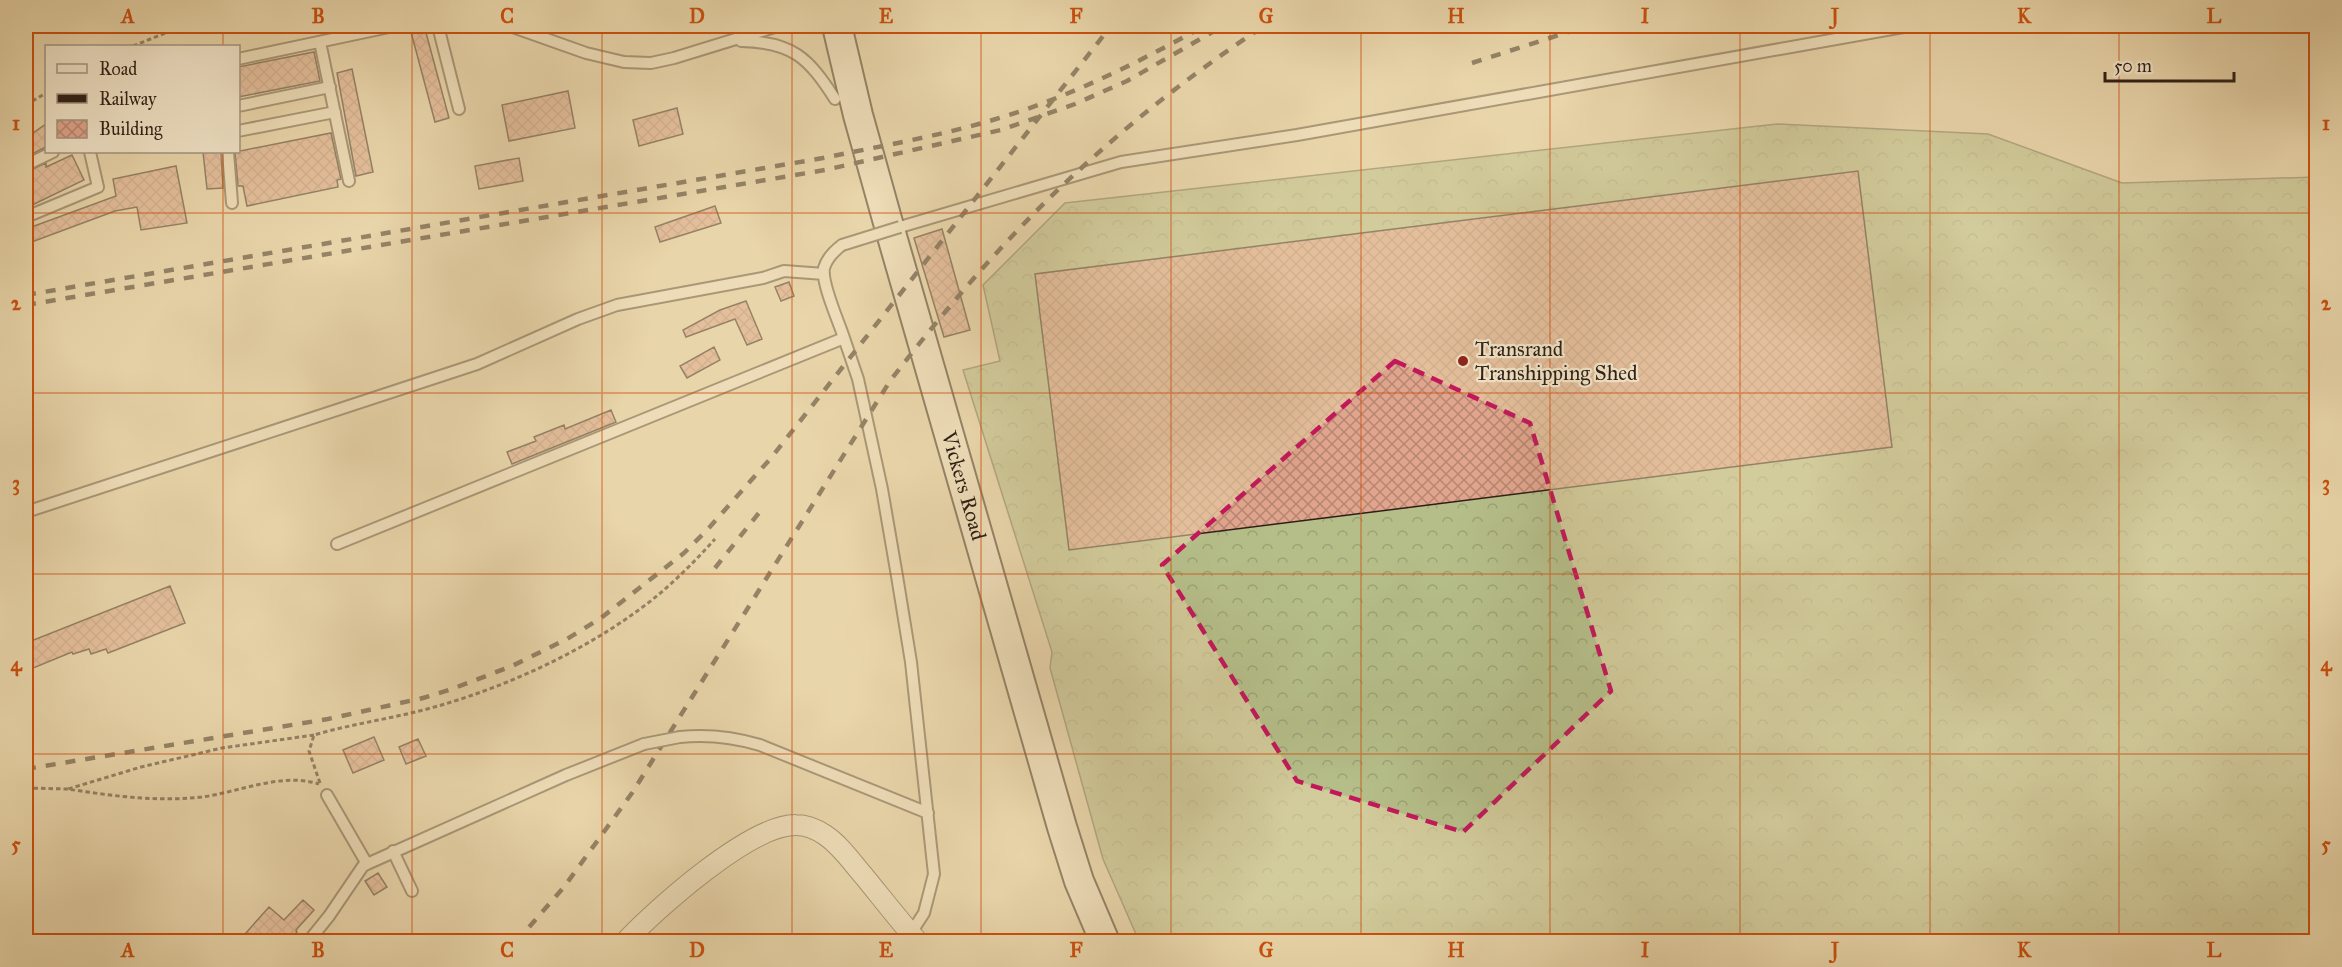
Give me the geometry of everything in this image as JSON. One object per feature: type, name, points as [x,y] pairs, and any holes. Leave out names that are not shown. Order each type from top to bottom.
[{"type":"main road","name":"Vickers Road","points":[[818,26],[866,213],[1043,822],[1074,916],[1086,942]]},
{"type":"main road","name":"Vickers Road","points":[[837,26],[858,115],[887,219],[1059,816],[1079,881],[1105,942]]},
{"type":"street","points":[[625,942],[677,894],[742,845],[775,828],[795,824],[810,827],[827,836],[846,855],[910,939]]},
{"type":"lane","points":[[240,58],[394,26]]},
{"type":"lane","points":[[438,26],[459,109]]},
{"type":"lane","points":[[510,26],[586,53],[624,62],[651,63],[778,26]]},
{"type":"lane","points":[[910,939],[924,914],[934,874],[928,813],[910,662],[884,500],[858,379],[824,274],[826,263],[833,252],[842,245],[912,223],[1121,162],[1297,135],[1909,26]]},
{"type":"lane","points":[[731,40],[762,41],[784,46],[819,75],[835,99]]},
{"type":"lane","points":[[320,42],[349,181]]},
{"type":"lane","points":[[240,106],[330,87]]},
{"type":"lane","points":[[240,131],[335,112]]},
{"type":"lane","points":[[26,165],[51,153]]},
{"type":"lane","points":[[26,217],[98,187],[90,153]]},
{"type":"lane","points":[[228,153],[232,203]]},
{"type":"lane","points":[[26,512],[477,363],[617,305],[763,278],[784,271],[824,274]]},
{"type":"lane","points":[[337,544],[844,338]]},
{"type":"lane","points":[[308,942],[363,866],[566,775],[644,744],[680,736],[714,735],[760,745],[928,813]]},
{"type":"lane","points":[[327,795],[367,864]]},
{"type":"lane","points":[[393,851],[412,891]]},
{"type":"path","points":[[136,45],[183,26]]},
{"type":"path","points":[[26,105],[45,94]]},
{"type":"path","points":[[69,789],[141,767],[222,748],[314,735],[437,706],[496,686],[550,662],[615,626],[662,592],[715,539]]},
{"type":"path","points":[[26,788],[69,789],[159,799],[202,797],[304,779],[321,785],[309,751],[314,735]]},
{"type":"highlighted area","points":[[1395,361],[1530,423],[1611,691],[1463,832],[1297,781],[1162,565]]},
{"type":"green space","points":[[1777,124],[1988,134],[2122,183],[2316,177],[2316,941],[1139,941],[1103,859],[1050,668],[1052,652],[963,370],[1000,361],[983,285],[1065,203]]},
{"type":"building","points":[[425,29],[449,118],[435,122],[411,32]]},
{"type":"building","points":[[314,52],[320,81],[240,97],[240,67]]},
{"type":"building","points":[[352,69],[373,172],[356,176],[337,73]]},
{"type":"building","points":[[568,91],[575,128],[509,141],[502,105]]},
{"type":"building","points":[[677,108],[683,134],[639,146],[633,120]]},
{"type":"building","points":[[45,125],[45,148],[26,157],[26,138]]},
{"type":"building","points":[[331,133],[341,179],[337,180],[338,187],[247,206],[243,186],[238,186],[235,153],[240,153],[240,151]]},
{"type":"building","points":[[203,153],[221,153],[223,188],[207,189]]},
{"type":"building","points":[[72,155],[84,180],[26,208],[26,172],[46,163],[46,167]]},
{"type":"building","points":[[519,158],[523,181],[479,189],[475,166]]},
{"type":"building","points":[[176,166],[187,223],[141,230],[137,207],[115,211],[29,243],[26,229],[116,196],[113,179]]},
{"type":"building","name":"Transrand Transhipping Shed","points":[[1858,171],[1892,447],[1069,550],[1035,274]]},
{"type":"building","points":[[715,206],[721,223],[660,242],[655,227]]},
{"type":"building","points":[[942,229],[970,330],[944,337],[914,238]]},
{"type":"building","points":[[789,282],[794,296],[781,301],[775,287]]},
{"type":"building","points":[[746,301],[762,339],[747,345],[735,319],[686,337],[683,330],[720,310]]},
{"type":"building","points":[[714,347],[720,360],[687,378],[680,366]]},
{"type":"building","points":[[611,410],[616,422],[512,464],[507,452],[536,441],[534,437],[564,425],[565,429]]},
{"type":"building","points":[[170,586],[185,623],[108,653],[106,649],[91,654],[89,649],[73,654],[72,652],[26,671],[26,643]]},
{"type":"building","points":[[374,737],[384,760],[353,773],[343,750]]},
{"type":"building","points":[[418,739],[426,756],[406,764],[399,747]]},
{"type":"building","points":[[378,873],[387,887],[374,895],[365,881]]},
{"type":"building","points":[[303,900],[314,910],[296,930],[297,932],[289,942],[238,942],[269,907],[284,920]]},
{"type":"railway","points":[[26,769],[328,719],[423,698],[512,666],[567,639],[601,618],[684,553],[771,458],[1111,26]]},
{"type":"railway","points":[[26,295],[823,158],[932,136],[996,119],[1077,90],[1204,26]]},
{"type":"railway","points":[[26,305],[825,170],[1001,130],[1075,104],[1127,81],[1223,26]]},
{"type":"railway","points":[[516,942],[564,887],[632,793],[890,381],[936,323],[1009,239],[1088,162],[1173,91],[1264,26]]},
{"type":"railway","points":[[1472,63],[1587,26]]},
{"type":"railway","points":[[715,568],[762,509]]},
{"type":"place","name":"Transrand Transhipping Shed","points":[[1463,361]]}]
